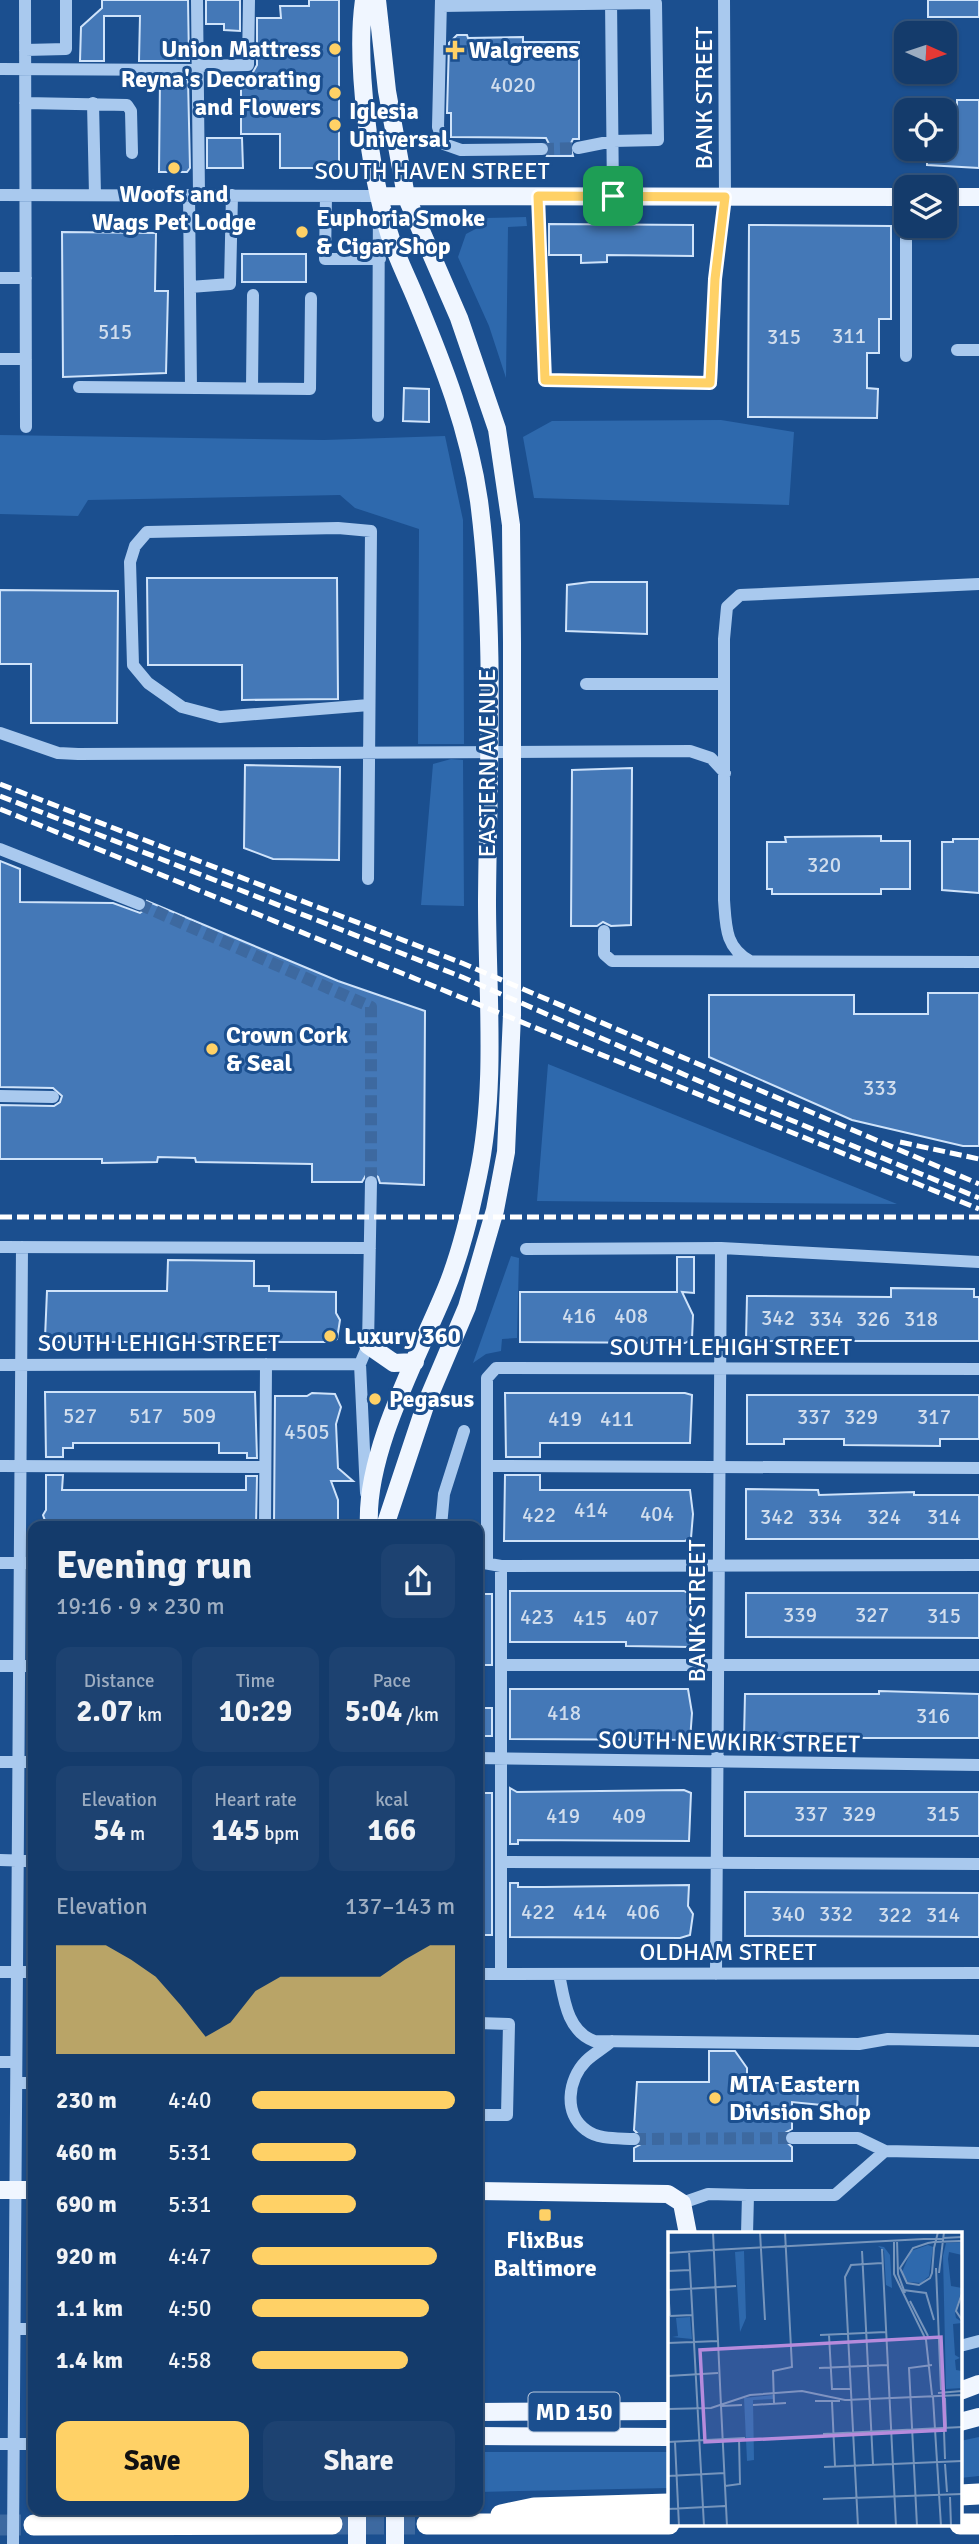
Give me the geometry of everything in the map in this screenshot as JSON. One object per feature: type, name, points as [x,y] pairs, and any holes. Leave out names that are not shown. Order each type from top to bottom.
[{"type":"highway","points":[[455,2524],[534,2508],[668,2504]]},
{"type":"highway","points":[[426,2524],[668,2524]]},
{"type":"highway","points":[[34,2525],[332,2525]]},
{"type":"main road","name":"EASTERN AVENUE","points":[[364,0],[364,85],[379,196],[390,236],[441,360],[470,452],[482,534],[487,619],[486,1117],[480,1171],[467,1227],[448,1284],[384,1442],[368,1507],[369,1521]]},
{"type":"main road","name":"EASTERN AVENUE","points":[[377,0],[387,91],[406,196],[478,368],[497,429],[511,525],[512,592],[512,1016],[506,1152],[495,1210],[467,1307],[425,1406],[387,1521]]},
{"type":"main road","name":"SOUTH HAVEN STREET","points":[[379,196],[894,197]]},
{"type":"main road","points":[[957,197],[979,197]]},
{"type":"main road","points":[[368,1345],[394,1363],[415,1362]]},
{"type":"main road","points":[[483,2191],[668,2194],[682,2203],[688,2232]]},
{"type":"main road","points":[[962,2390],[979,2384]]},
{"type":"main road","name":"MD 150","points":[[483,2412],[668,2411]]},
{"type":"main road","points":[[962,2421],[979,2417]]},
{"type":"main road","name":"MD 150","points":[[483,2436],[668,2437]]},
{"type":"main road","points":[[357,2515],[357,2544]]},
{"type":"main road","points":[[395,2515],[395,2544]]},
{"type":"street","points":[[24,0],[26,427]]},
{"type":"street","points":[[25,50],[66,49],[66,0]]},
{"type":"street","points":[[191,388],[190,287],[198,68],[197,0]]},
{"type":"street","points":[[0,69],[198,68],[248,65],[249,0]]},
{"type":"street","name":"BANK STREET","points":[[538,196],[545,380],[710,383],[715,279],[725,197],[724,0]]},
{"type":"street","points":[[611,2],[613,196]]},
{"type":"street","points":[[542,149],[461,150],[444,144],[438,127],[441,3],[656,3],[658,140],[612,141],[578,148]]},
{"type":"street","points":[[25,103],[120,103],[131,111],[132,153]]},
{"type":"street","points":[[93,103],[95,195]]},
{"type":"street","name":"SOUTH HAVEN STREET","points":[[0,195],[379,196]]},
{"type":"street","points":[[190,287],[230,284],[232,195]]},
{"type":"street","points":[[326,195],[325,259],[380,259]]},
{"type":"street","name":"EASTERN AVENUE","points":[[378,416],[379,196]]},
{"type":"street","points":[[906,238],[906,356]]},
{"type":"street","points":[[0,278],[26,278]]},
{"type":"street","points":[[252,388],[253,295]]},
{"type":"street","points":[[79,387],[310,389],[311,299]]},
{"type":"street","points":[[957,350],[979,350]]},
{"type":"street","points":[[0,359],[26,359]]},
{"type":"street","points":[[368,879],[371,531],[338,528],[147,532],[135,546],[130,562],[133,665],[148,683],[182,707],[220,717],[369,705]]},
{"type":"street","points":[[750,961],[737,954],[727,939],[724,684],[727,607],[740,595],[979,584]]},
{"type":"street","points":[[586,684],[724,684]]},
{"type":"street","points":[[0,733],[58,752],[78,754],[690,751],[711,758],[725,773]]},
{"type":"street","points":[[0,849],[139,904]]},
{"type":"street","points":[[604,931],[604,954],[612,961],[979,962]]},
{"type":"street","points":[[0,1096],[53,1097]]},
{"type":"street","name":"EASTERN AVENUE","points":[[368,1507],[362,1453],[360,1364],[368,1345],[371,1182]]},
{"type":"street","points":[[0,1247],[370,1248]]},
{"type":"street","points":[[13,2544],[19,1666],[27,1563],[21,1466],[22,1247]]},
{"type":"street","points":[[526,1249],[721,1248],[979,1262]]},
{"type":"street","name":"BANK STREET","points":[[716,1974],[721,1248]]},
{"type":"street","points":[[265,1521],[266,1364]]},
{"type":"street","name":"SOUTH LEHIGH STREET","points":[[0,1365],[360,1364]]},
{"type":"street","name":"SOUTH LEHIGH STREET","points":[[487,1466],[487,1378],[496,1368],[979,1369]]},
{"type":"street","points":[[441,1521],[444,1494],[464,1431]]},
{"type":"street","points":[[0,1466],[265,1467]]},
{"type":"street","points":[[483,1543],[487,1466],[979,1468]]},
{"type":"street","points":[[483,1562],[500,1566],[979,1565]]},
{"type":"street","points":[[0,1563],[27,1563]]},
{"type":"street","points":[[500,1566],[501,1974]]},
{"type":"street","points":[[501,1665],[979,1665]]},
{"type":"street","points":[[0,1666],[28,1666]]},
{"type":"street","name":"SOUTH NEWKIRK STREET","points":[[483,1758],[979,1765]]},
{"type":"street","points":[[0,1762],[28,1762]]},
{"type":"street","points":[[0,1860],[28,1861]]},
{"type":"street","points":[[502,1862],[979,1864]]},
{"type":"street","points":[[0,1972],[28,1972]]},
{"type":"street","name":"OLDHAM STREET","points":[[483,1974],[979,1973]]},
{"type":"street","points":[[559,1974],[568,2014],[583,2037],[612,2041],[859,2044],[888,2039],[979,2041]]},
{"type":"street","points":[[483,2023],[509,2024],[507,2115],[483,2115]]},
{"type":"street","points":[[612,2041],[585,2061],[574,2077],[569,2101],[576,2120],[586,2131],[605,2138],[634,2139]]},
{"type":"street","points":[[0,2062],[16,2062]]},
{"type":"street","points":[[17,2083],[28,2083]]},
{"type":"street","points":[[792,2138],[858,2138],[885,2151],[979,2153]]},
{"type":"street","points":[[682,2203],[708,2193],[835,2194],[885,2151]]},
{"type":"street","points":[[747,2232],[748,2195]]},
{"type":"street","points":[[16,2329],[28,2329]]},
{"type":"street","points":[[962,2345],[979,2341]]},
{"type":"street","points":[[0,2444],[28,2444]]},
{"type":"shaded area","points":[[526,217],[527,226],[508,227],[506,378],[489,326],[458,257],[466,234],[485,224],[485,218]]},
{"type":"shaded area","points":[[721,420],[794,432],[789,505],[534,498],[523,437],[552,421]]},
{"type":"shaded area","points":[[0,435],[324,440],[445,436],[463,520],[464,744],[418,744],[419,529],[355,508],[340,495],[88,500],[78,516],[0,514]]},
{"type":"shaded area","points":[[451,759],[463,760],[464,906],[421,905],[433,764]]},
{"type":"shaded area","points":[[548,1064],[897,1204],[537,1201]]},
{"type":"shaded area","points":[[511,1256],[519,1258],[517,1338],[502,1339],[501,1351],[486,1354],[473,1363]]},
{"type":"shaded area","points":[[979,2437],[979,2476],[962,2478],[962,2441]]},
{"type":"shaded area","points":[[483,2452],[668,2452],[668,2488],[483,2492]]},
{"type":"building","points":[[102,0],[188,0],[189,61],[139,61],[140,16],[104,16],[104,61],[80,61],[81,27],[102,8]]},
{"type":"building","points":[[206,0],[240,0],[240,31],[224,30],[224,24],[206,24]]},
{"type":"building","points":[[309,0],[339,0],[339,168],[280,168],[280,134],[241,134],[241,85],[253,84],[253,72],[257,65],[257,18],[281,18],[280,6],[309,6]]},
{"type":"building","points":[[928,0],[979,0],[979,17],[928,17]]},
{"type":"building","name":"Walgreens","points":[[457,35],[467,35],[468,38],[523,37],[523,42],[579,42],[579,139],[573,139],[570,145],[573,156],[547,156],[551,148],[546,138],[451,137],[451,113],[447,113],[449,43]]},
{"type":"building","points":[[160,79],[188,79],[190,168],[187,172],[159,172]]},
{"type":"building","points":[[957,100],[979,100],[979,168],[927,165],[927,161],[957,161]]},
{"type":"building","points":[[207,138],[242,138],[243,168],[207,168]]},
{"type":"building","points":[[549,224],[693,225],[693,256],[607,255],[607,262],[581,263],[581,255],[549,255]]},
{"type":"building","points":[[749,225],[891,226],[891,319],[879,319],[879,353],[867,353],[867,388],[878,389],[877,418],[748,417]]},
{"type":"building","points":[[62,232],[156,233],[155,291],[168,291],[166,373],[63,377]]},
{"type":"building","points":[[242,254],[306,254],[306,282],[242,282]]},
{"type":"building","points":[[404,388],[429,389],[429,422],[403,421]]},
{"type":"building","points":[[147,578],[337,578],[338,699],[242,700],[242,665],[148,665]]},
{"type":"building","points":[[590,582],[647,582],[647,634],[566,631],[567,585]]},
{"type":"building","points":[[0,590],[118,591],[117,723],[31,723],[31,664],[0,664]]},
{"type":"building","points":[[245,765],[340,767],[339,860],[273,859],[244,848]]},
{"type":"building","points":[[632,768],[631,925],[611,926],[603,922],[597,926],[571,926],[572,770]]},
{"type":"building","points":[[881,836],[881,841],[910,841],[910,889],[881,889],[881,894],[772,894],[772,889],[767,889],[767,842],[786,842],[785,837]]},
{"type":"building","points":[[953,839],[979,839],[979,893],[942,890],[942,842],[953,842]]},
{"type":"building","name":"Crown Cork & Seal","points":[[0,861],[20,869],[20,902],[113,903],[140,913],[147,908],[147,901],[338,981],[425,1011],[424,1185],[380,1183],[378,1177],[372,1173],[366,1175],[362,1182],[312,1182],[312,1164],[196,1162],[195,1158],[158,1157],[157,1162],[102,1163],[102,1159],[0,1159],[0,1105],[54,1106],[60,1102],[62,1096],[53,1088],[0,1087]]},
{"type":"building","points":[[928,993],[979,993],[979,1146],[963,1146],[852,1120],[709,1057],[709,995],[854,995],[854,1014],[928,1014]]},
{"type":"building","points":[[677,1257],[694,1257],[694,1293],[682,1292],[693,1315],[692,1339],[685,1343],[520,1342],[520,1292],[677,1292]]},
{"type":"building","points":[[168,1260],[254,1261],[254,1286],[269,1286],[269,1291],[336,1292],[336,1313],[340,1320],[337,1339],[331,1342],[52,1342],[45,1338],[47,1291],[167,1291]]},
{"type":"building","points":[[891,1288],[974,1289],[974,1297],[979,1297],[979,1341],[746,1341],[747,1296],[891,1297]]},
{"type":"building","points":[[45,1392],[255,1392],[257,1458],[247,1458],[247,1453],[219,1453],[219,1443],[73,1443],[73,1448],[63,1448],[63,1457],[46,1457]]},
{"type":"building","points":[[312,1393],[335,1394],[341,1407],[336,1424],[338,1468],[353,1481],[331,1481],[338,1500],[337,1521],[274,1521],[275,1396],[307,1396]]},
{"type":"building","points":[[505,1393],[685,1393],[692,1395],[690,1443],[540,1443],[540,1457],[506,1457]]},
{"type":"building","points":[[747,1395],[979,1395],[979,1439],[940,1439],[940,1446],[844,1445],[844,1439],[784,1439],[784,1444],[747,1444]]},
{"type":"building","points":[[46,1475],[63,1475],[62,1490],[246,1490],[246,1476],[257,1476],[256,1521],[45,1521],[43,1515],[46,1510]]},
{"type":"building","points":[[505,1475],[540,1475],[540,1490],[690,1490],[693,1514],[691,1538],[685,1541],[504,1541]]},
{"type":"building","points":[[746,1489],[818,1490],[819,1495],[914,1492],[914,1495],[979,1495],[979,1539],[746,1539]]},
{"type":"building","points":[[510,1591],[684,1591],[691,1595],[690,1647],[626,1646],[626,1642],[510,1642]]},
{"type":"building","points":[[746,1593],[979,1593],[979,1638],[746,1637]]},
{"type":"building","points":[[483,1594],[492,1594],[492,1665],[483,1665]]},
{"type":"building","points":[[510,1689],[688,1689],[692,1713],[690,1740],[510,1739]]},
{"type":"building","points":[[879,1691],[979,1694],[979,1738],[744,1738],[745,1694],[879,1694]]},
{"type":"building","points":[[483,1708],[492,1708],[492,1736],[483,1736]]},
{"type":"building","points":[[510,1788],[517,1792],[684,1790],[691,1793],[689,1841],[518,1840],[518,1844],[510,1844]]},
{"type":"building","points":[[745,1792],[979,1792],[979,1836],[745,1836]]},
{"type":"building","points":[[483,1793],[492,1793],[492,1935],[483,1935]]},
{"type":"building","points":[[510,1883],[518,1883],[518,1887],[689,1885],[688,1906],[693,1914],[690,1935],[680,1938],[510,1937]]},
{"type":"building","points":[[745,1892],[979,1893],[979,1937],[745,1936]]},
{"type":"building","name":"MTA Eastern Division Shop","points":[[709,2051],[735,2051],[747,2068],[747,2083],[792,2083],[792,2088],[831,2087],[831,2081],[858,2081],[857,2116],[830,2116],[831,2106],[792,2102],[792,2129],[785,2133],[783,2139],[792,2147],[792,2161],[634,2161],[634,2148],[641,2144],[643,2139],[634,2130],[637,2082],[709,2082]]},
{"type":"tunnel","points":[[542,149],[578,148]]},
{"type":"tunnel","points":[[139,904],[371,1007],[371,1182]]},
{"type":"tunnel","points":[[634,2139],[792,2138]]},
{"type":"tunnel","points":[[332,2524],[427,2524]]},
{"type":"tunnel","points":[[0,2525],[34,2525]]},
{"type":"railway","points":[[0,784],[462,963],[979,1184]]},
{"type":"railway","points":[[0,796],[462,977],[740,1099],[979,1198]]},
{"type":"railway","points":[[0,809],[979,1209]]},
{"type":"railway","points":[[900,1142],[979,1159]]},
{"type":"railway","points":[[0,1217],[979,1217]]},
{"type":"place","name":"Union Mattress","points":[[335,49]]},
{"type":"place","name":"Walgreens","points":[[455,50]]},
{"type":"place","name":"Reyna's Decorating and Flowers","points":[[335,93]]},
{"type":"place","name":"Iglesia Universal","points":[[335,125]]},
{"type":"place","name":"Woofs and Wags Pet Lodge","points":[[174,168]]},
{"type":"place","name":"Euphoria Smoke & Cigar Shop","points":[[302,232]]},
{"type":"place","name":"Crown Cork & Seal","points":[[212,1049]]},
{"type":"place","name":"Luxury 360","points":[[330,1336]]},
{"type":"place","name":"Pegasus","points":[[375,1399]]},
{"type":"place","name":"MTA Eastern Division Shop","points":[[715,2098]]},
{"type":"place","name":"FlixBus Baltimore","points":[[545,2215]]},
{"type":"route","points":[[538,196],[613,196],[725,197],[715,279],[710,383],[545,380],[538,196]]}]
